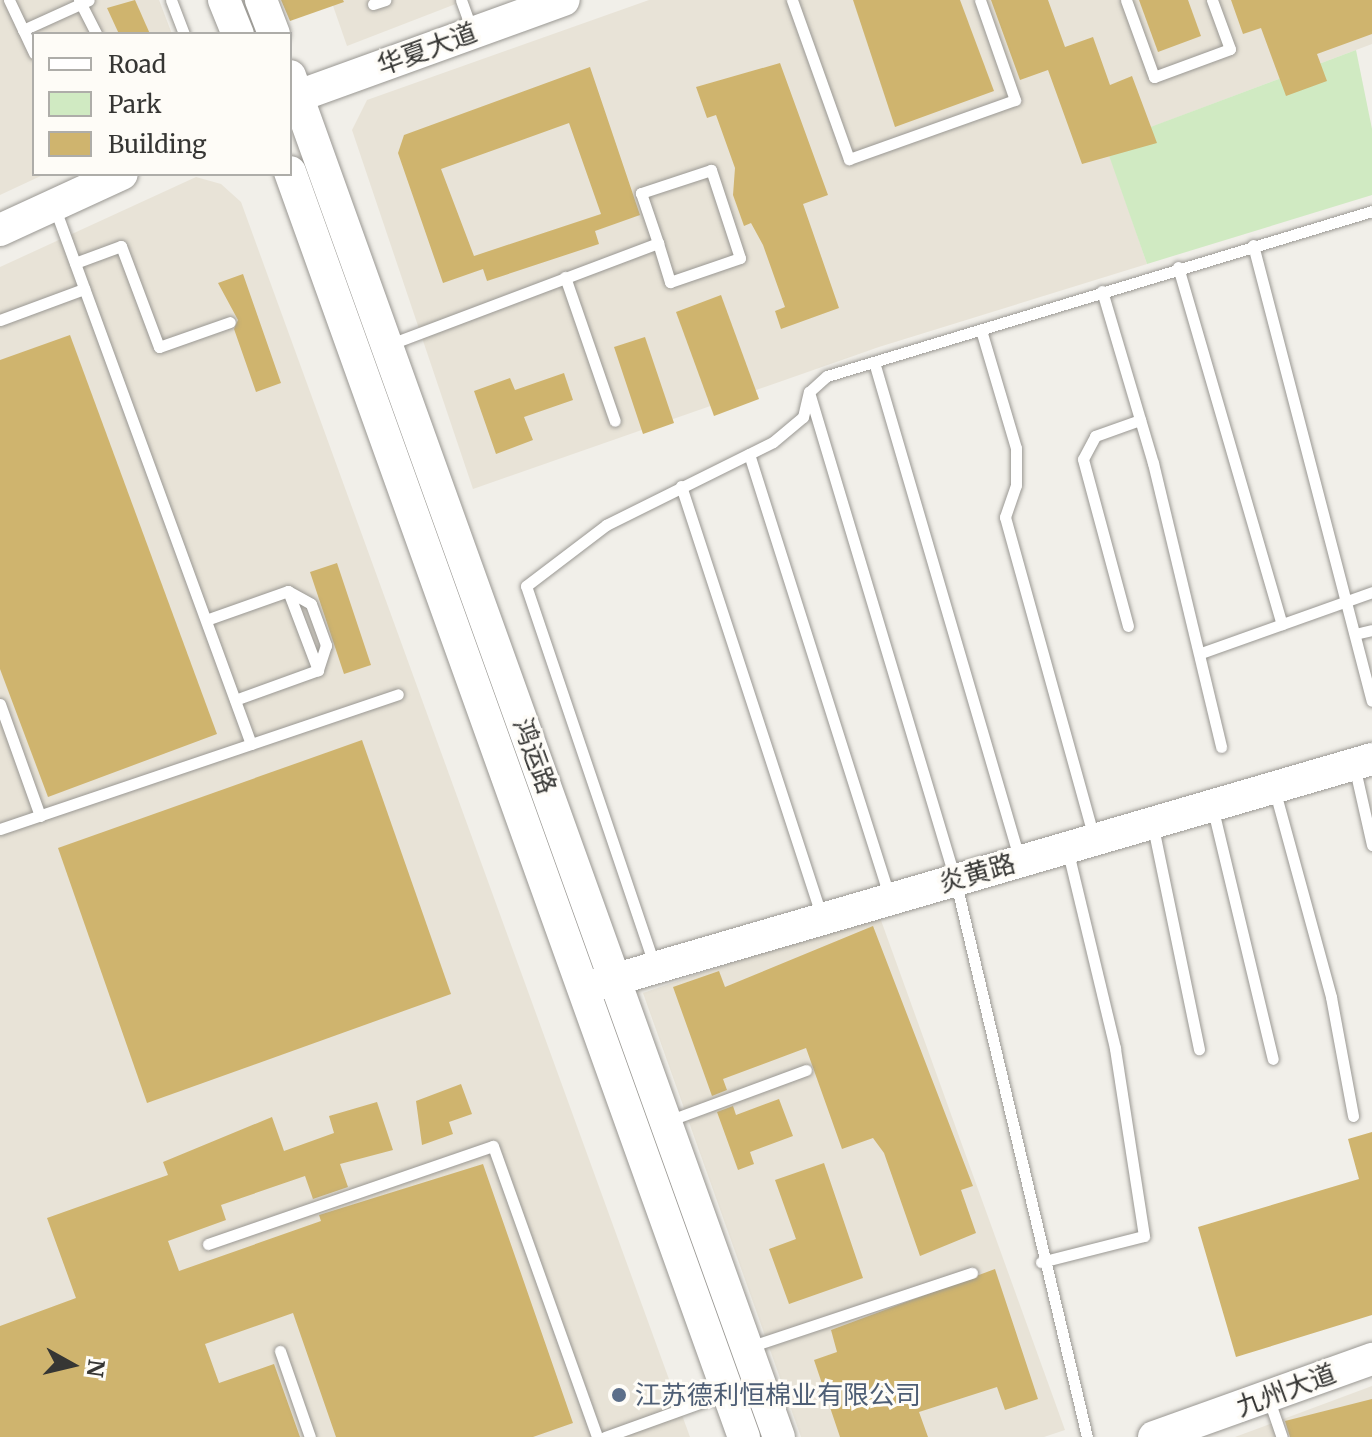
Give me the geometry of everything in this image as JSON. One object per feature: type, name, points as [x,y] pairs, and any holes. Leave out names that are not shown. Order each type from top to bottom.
[{"type":"street","points":[[224,0],[237,32]]},
{"type":"street","points":[[261,0],[273,32]]},
{"type":"street","name":"华夏大道","points":[[293,90],[473,33],[564,0]]},
{"type":"street","name":"鸿运路","points":[[293,90],[779,1437]]},
{"type":"street","name":"鸿运路","points":[[291,176],[744,1437]]},
{"type":"street","points":[[0,230],[54,206],[103,178]]},
{"type":"street","name":"炎黄路","points":[[585,991],[614,975],[1020,861],[1079,838],[1152,823],[1363,762]]},
{"type":"street","name":"九州大道","points":[[1154,1437],[1372,1359]]},
{"type":"lane","points":[[9,0],[32,49]]},
{"type":"lane","points":[[171,0],[183,32]]},
{"type":"lane","points":[[461,0],[473,33]]},
{"type":"lane","points":[[792,0],[849,159],[1015,100],[980,0]]},
{"type":"lane","points":[[1126,0],[1154,77],[1230,49],[1212,0]]},
{"type":"lane","points":[[23,30],[83,1],[95,32]]},
{"type":"lane","points":[[711,170],[740,258],[670,282],[658,243],[641,193],[711,170]]},
{"type":"lane","points":[[54,206],[251,744]]},
{"type":"lane","points":[[654,964],[526,586],[606,525],[749,454],[803,417],[809,392],[827,376],[1178,267],[1372,211]]},
{"type":"lane","points":[[387,345],[658,243]]},
{"type":"lane","points":[[1253,245],[1372,701]]},
{"type":"lane","points":[[75,263],[121,246],[159,347],[230,322]]},
{"type":"lane","points":[[1178,267],[1282,624]]},
{"type":"lane","points":[[565,277],[615,421]]},
{"type":"lane","points":[[0,320],[84,289]]},
{"type":"lane","points":[[1102,291],[1140,420],[1201,653],[1221,747]]},
{"type":"lane","points":[[981,330],[1016,448],[1016,485],[1005,517],[1079,838],[1144,1236],[1041,1262]]},
{"type":"lane","points":[[874,362],[1020,861]]},
{"type":"lane","points":[[809,392],[955,879],[1041,1262],[1087,1437]]},
{"type":"lane","points":[[1128,626],[1083,459],[1095,436],[1140,420]]},
{"type":"lane","points":[[749,454],[890,897]]},
{"type":"lane","points":[[681,486],[822,917]]},
{"type":"lane","points":[[206,620],[288,591],[318,670],[235,700]]},
{"type":"lane","points":[[1201,653],[1372,592]]},
{"type":"lane","points":[[1355,634],[1372,630]]},
{"type":"lane","points":[[0,829],[398,694]]},
{"type":"lane","points":[[0,704],[40,816]]},
{"type":"lane","points":[[1363,762],[1372,845]]},
{"type":"lane","points":[[1274,787],[1331,997],[1353,1116]]},
{"type":"lane","points":[[1212,805],[1273,1059]]},
{"type":"lane","points":[[1152,823],[1199,1049]]},
{"type":"lane","points":[[635,1133],[806,1070]]},
{"type":"lane","points":[[208,1244],[493,1146],[597,1437]]},
{"type":"lane","points":[[715,1358],[972,1273]]},
{"type":"lane","points":[[280,1351],[310,1437]]},
{"type":"lane","points":[[605,1437],[759,1382]]},
{"type":"lane","points":[[1268,1396],[1282,1437]]},
{"type":"shaded area","points":[[0,0],[159,0],[171,32],[32,32],[32,176],[41,176],[0,195]]},
{"type":"shaded area","points":[[331,0],[466,0],[347,46]]},
{"type":"shaded area","points":[[649,0],[1372,0],[1372,44],[1106,144],[1147,264],[879,347],[473,489],[352,130],[367,100]]},
{"type":"shaded area","points":[[196,177],[221,184],[241,202],[690,1437],[0,1437],[0,267]]},
{"type":"shaded area","points":[[878,912],[1065,1430],[1044,1437],[801,1437],[643,993]]},
{"type":"shaded area","points":[[1372,1386],[1372,1437],[1235,1437],[1262,1427]]},
{"type":"green space","points":[[1356,50],[1372,129],[1372,195],[1147,264],[1105,144]]},
{"type":"building","points":[[135,0],[149,32],[118,32],[107,8]]},
{"type":"building","points":[[281,0],[343,0],[344,2],[290,21]]},
{"type":"building","points":[[853,0],[960,0],[994,91],[895,127]]},
{"type":"building","points":[[991,0],[1048,0],[1065,47],[1093,37],[1110,85],[1132,76],[1157,143],[1082,164],[1048,70],[1020,80]]},
{"type":"building","points":[[1139,0],[1188,0],[1201,36],[1158,52]]},
{"type":"building","points":[[1231,0],[1372,0],[1372,34],[1317,54],[1327,81],[1286,96],[1261,28],[1243,34]]},
{"type":"building","points":[[780,63],[828,195],[803,204],[839,308],[781,329],[775,311],[785,307],[763,245],[751,223],[744,226],[733,195],[735,168],[716,115],[707,118],[696,87]]},
{"type":"building","points":[[590,67],[640,215],[595,231],[599,244],[487,281],[483,269],[443,283],[398,153],[404,135]],"holes":[[[569,123],[601,214],[474,256],[441,169]]]},
{"type":"building","points":[[243,274],[281,383],[256,392],[234,329],[238,320],[218,283]]},
{"type":"building","points":[[721,295],[759,399],[714,416],[676,312]]},
{"type":"building","points":[[70,335],[217,734],[48,797],[0,669],[0,360]]},
{"type":"building","points":[[645,337],[674,423],[643,434],[614,347]]},
{"type":"building","points":[[564,373],[573,400],[524,417],[533,440],[496,454],[474,391],[510,378],[515,390]]},
{"type":"building","points":[[337,563],[371,665],[344,674],[310,572]]},
{"type":"building","points":[[362,740],[451,994],[147,1103],[58,848]]},
{"type":"building","points":[[873,926],[973,1186],[961,1190],[976,1233],[920,1256],[884,1153],[873,1138],[842,1149],[806,1048],[723,1079],[727,1090],[712,1096],[673,987],[719,971],[725,987]]},
{"type":"building","points":[[461,1084],[472,1114],[449,1122],[453,1134],[422,1145],[416,1101]]},
{"type":"building","points":[[779,1099],[793,1136],[750,1152],[754,1164],[738,1170],[717,1112],[733,1106],[736,1115]]},
{"type":"building","name":"江苏德利恒棉业有限公司","points":[[377,1102],[393,1150],[340,1164],[348,1187],[313,1199],[305,1176],[221,1205],[226,1220],[168,1241],[179,1271],[321,1221],[319,1215],[483,1164],[573,1423],[533,1437],[336,1437],[293,1313],[205,1344],[219,1383],[274,1364],[300,1437],[0,1437],[0,1326],[76,1298],[47,1218],[168,1175],[163,1162],[272,1117],[284,1151],[334,1133],[329,1116]]},
{"type":"building","points":[[1372,1132],[1372,1315],[1236,1357],[1198,1227],[1359,1179],[1348,1139]]},
{"type":"building","points":[[824,1163],[863,1278],[789,1304],[769,1249],[796,1239],[775,1180]]},
{"type":"building","points":[[995,1269],[1038,1399],[1005,1410],[997,1387],[919,1412],[928,1437],[840,1437],[814,1360],[837,1352],[831,1330]]},
{"type":"building","points":[[1372,1399],[1372,1437],[1290,1437],[1285,1421]]},
{"type":"place","name":"江苏德利恒棉业有限公司","points":[[619,1395]]}]
